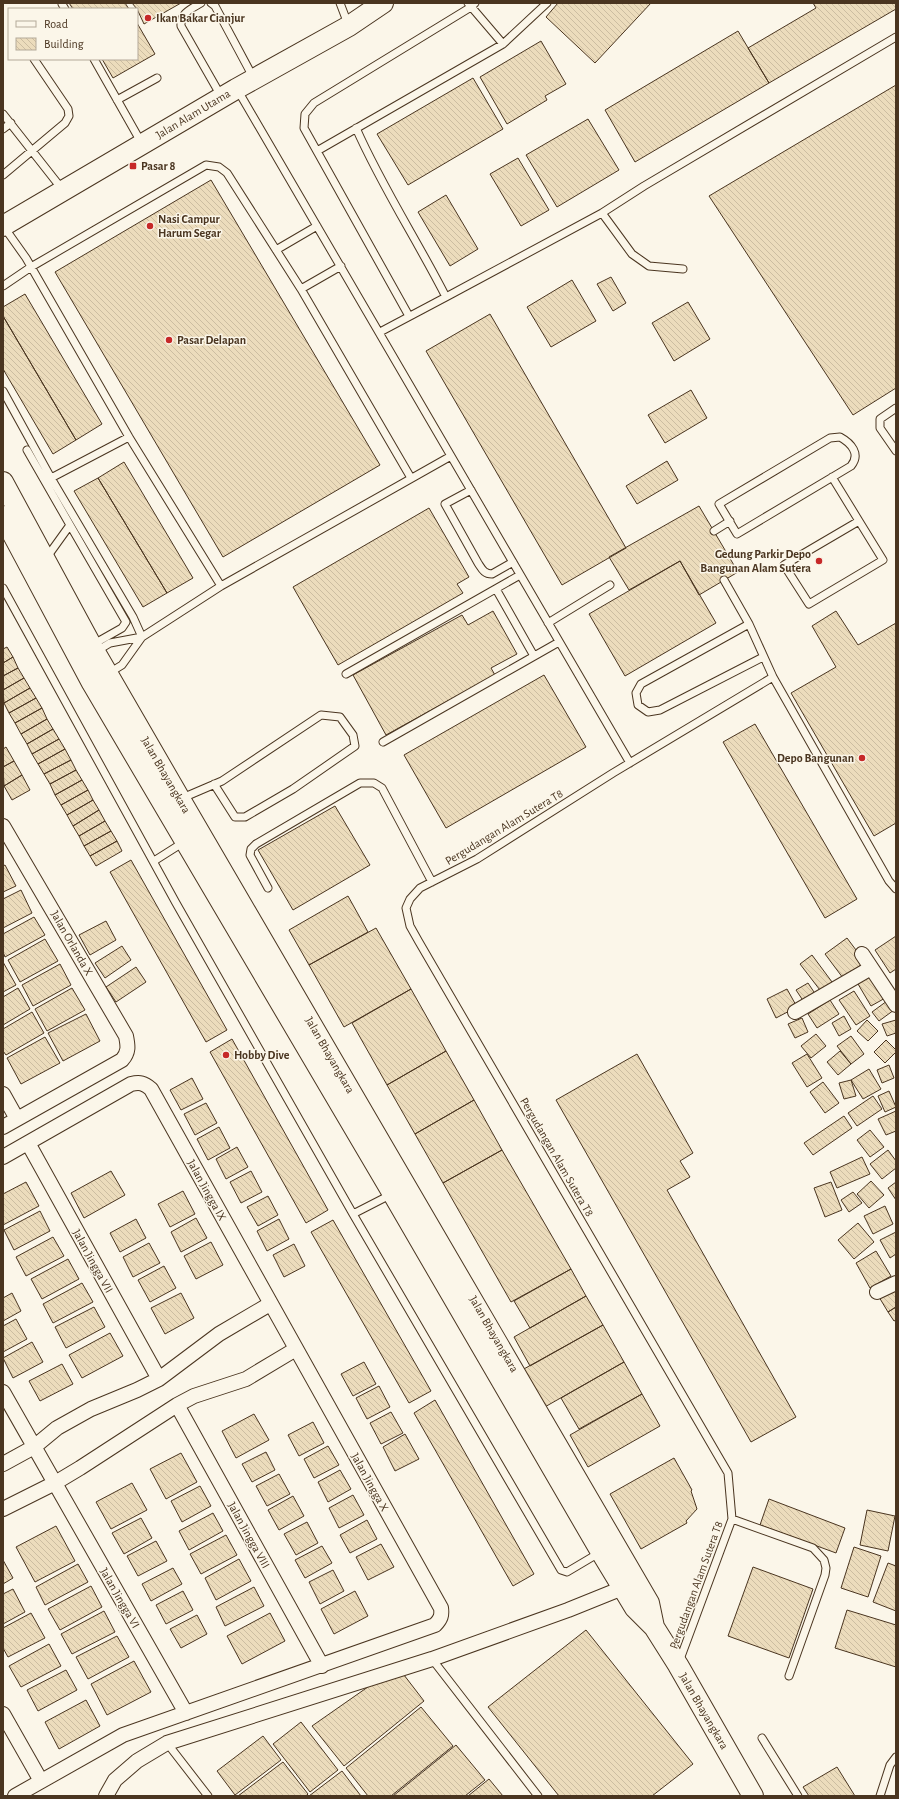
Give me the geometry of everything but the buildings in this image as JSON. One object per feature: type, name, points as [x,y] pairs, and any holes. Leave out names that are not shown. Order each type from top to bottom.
[{"type":"main road","name":"Jalan Alam Utama","points":[[3,225],[64,191],[229,93],[349,26],[383,3]]},
{"type":"main road","name":"Jalan Bhayangkara","points":[[3,482],[44,561],[86,653]]},
{"type":"main road","name":"Jalan Bhayangkara","points":[[3,516],[86,653],[185,842],[393,1194],[601,1552],[630,1585],[649,1603],[654,1628],[678,1665],[753,1796]]},
{"type":"main road","name":"Jalan Bhayangkara","points":[[100,679],[180,799],[630,1585]]},
{"type":"street","name":"Jalan Orlanda X","points":[[3,827],[126,1036],[128,1049],[127,1055],[122,1060],[17,1119]]},
{"type":"street","points":[[862,954],[896,1005]]},
{"type":"street","points":[[795,1012],[871,968]]},
{"type":"street","name":"Jalan Jingga IX","points":[[28,1143],[131,1084],[138,1082],[145,1084],[150,1089],[296,1349]]},
{"type":"street","points":[[3,1094],[17,1119],[3,1127]]},
{"type":"street","points":[[3,1157],[28,1143]]},
{"type":"street","name":"Jalan Jingga VII","points":[[28,1143],[159,1379]]},
{"type":"street","points":[[877,1292],[896,1282]]},
{"type":"street","points":[[3,1464],[34,1447],[56,1428],[91,1409],[159,1379],[218,1334],[270,1304]]},
{"type":"street","points":[[3,1509],[55,1483],[177,1405],[194,1396],[246,1379],[296,1349]]},
{"type":"street","name":"Jalan Jingga X","points":[[296,1349],[441,1608],[439,1621],[435,1625],[322,1666]]},
{"type":"street","name":"Jalan Jingga VI","points":[[3,1392],[186,1713]]},
{"type":"street","name":"Jalan Jingga VIII","points":[[177,1405],[322,1666]]},
{"type":"street","points":[[106,1796],[115,1780],[120,1775],[137,1761],[167,1743],[432,1659],[568,1610],[630,1585]]},
{"type":"street","points":[[15,1796],[123,1736],[322,1666]]},
{"type":"street","points":[[3,1714],[41,1781]]},
{"type":"lane","points":[[201,3],[184,14],[180,19],[181,26],[229,93],[341,266],[630,763]]},
{"type":"lane","points":[[211,3],[215,6],[254,79]]},
{"type":"lane","points":[[340,3],[349,26]]},
{"type":"lane","points":[[317,151],[503,44],[547,3]]},
{"type":"lane","points":[[409,316],[304,128],[305,114],[314,104],[472,4],[503,44]]},
{"type":"lane","points":[[380,332],[602,213],[644,186],[896,37]]},
{"type":"lane","points":[[3,174],[65,123],[69,116],[68,109],[35,60]]},
{"type":"lane","points":[[95,60],[143,144]]},
{"type":"lane","points":[[117,100],[157,78]]},
{"type":"lane","points":[[3,114],[64,191]]},
{"type":"lane","points":[[3,129],[10,123]]},
{"type":"lane","points":[[356,128],[372,164],[424,253],[446,297]]},
{"type":"lane","points":[[3,286],[31,267],[206,165],[219,167],[227,173],[301,289],[411,478]]},
{"type":"lane","points":[[602,213],[632,254],[649,266],[683,269]]},
{"type":"lane","points":[[3,225],[31,267],[129,437],[221,586]]},
{"type":"lane","points":[[276,250],[316,226]]},
{"type":"lane","points":[[301,289],[341,266]]},
{"type":"lane","points":[[3,391],[51,478],[133,617],[142,637]]},
{"type":"lane","points":[[896,408],[880,419],[880,428],[896,451]]},
{"type":"lane","points":[[51,478],[129,437]]},
{"type":"lane","points":[[840,437],[847,441],[856,454],[855,461],[851,466],[737,534],[730,521],[720,504],[830,438],[840,437]]},
{"type":"lane","points":[[27,450],[126,622],[122,628],[86,653]]},
{"type":"lane","points":[[100,679],[122,665],[142,637],[221,586],[451,456]]},
{"type":"lane","points":[[832,477],[883,560],[809,604],[784,565],[859,522]]},
{"type":"lane","points":[[471,490],[445,504],[478,563],[483,571],[488,574],[492,574],[513,562]]},
{"type":"lane","points":[[714,531],[730,521]]},
{"type":"lane","points":[[44,561],[70,525]]},
{"type":"lane","points":[[346,674],[520,575]]},
{"type":"lane","points":[[724,580],[749,624],[773,677],[893,879],[896,889]]},
{"type":"lane","points":[[548,623],[610,585]]},
{"type":"lane","points":[[3,588],[176,903],[353,1214],[561,1570],[567,1572],[601,1552]]},
{"type":"lane","points":[[496,589],[534,656]]},
{"type":"lane","points":[[749,624],[641,684],[636,694],[638,705],[648,712],[660,710],[763,657]]},
{"type":"lane","points":[[86,653],[110,643],[142,637]]},
{"type":"lane","points":[[383,742],[559,642]]},
{"type":"lane","name":"Pergudangan Alam Sutera T8","points":[[678,1665],[732,1519],[728,1472],[410,926],[406,908],[410,899],[420,888],[477,859],[630,763],[773,677]]},
{"type":"lane","points":[[180,799],[229,776],[321,715],[340,717],[353,735],[355,746],[293,789],[245,818],[235,817],[214,784]]},
{"type":"lane","points":[[268,888],[250,855],[251,849],[256,844],[360,783],[374,783],[382,788],[432,882]]},
{"type":"lane","points":[[154,861],[185,842]]},
{"type":"lane","points":[[353,1214],[393,1194]]},
{"type":"lane","points":[[732,1519],[814,1548],[824,1560],[826,1568],[825,1575],[789,1676]]},
{"type":"lane","points":[[432,1659],[538,1796]]},
{"type":"lane","points":[[762,1738],[798,1796]]},
{"type":"lane","points":[[167,1743],[208,1796]]},
{"type":"lane","points":[[880,1796],[890,1765],[896,1758]]},
{"type":"place","name":"Ikan Bakar Cianjur","points":[[148,18]]},
{"type":"place","name":"Pasar 8","points":[[133,166]]},
{"type":"place","name":"Nasi Campur Harum Segar","points":[[150,226]]},
{"type":"place","name":"Pasar Delapan","points":[[169,340]]},
{"type":"place","name":"Gedung Parkir Depo Bangunan Alam Sutera","points":[[819,561]]},
{"type":"place","name":"Depo Bangunan","points":[[862,758]]},
{"type":"place","name":"Hobby Dive","points":[[226,1055]]}]
